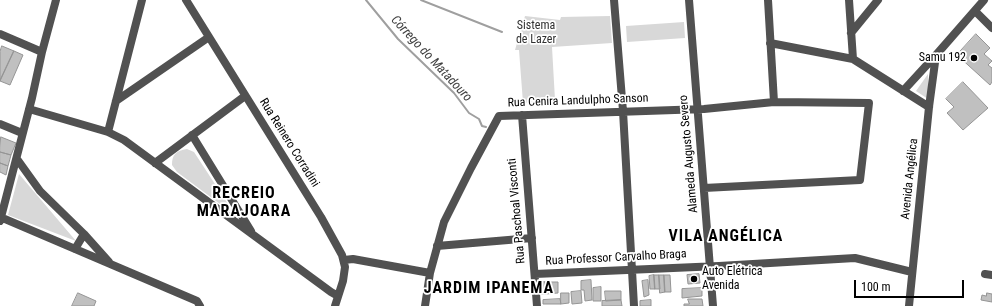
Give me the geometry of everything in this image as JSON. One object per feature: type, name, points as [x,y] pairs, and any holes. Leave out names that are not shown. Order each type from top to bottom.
[{"type":"street","points":[[56,0],[22,133],[17,159],[0,219],[197,301],[200,306]]},
{"type":"street","points":[[108,132],[142,0]]},
{"type":"street","name":"Rua Reinero Corradini","points":[[186,0],[321,217],[342,255],[345,267],[343,281],[335,306]]},
{"type":"street","points":[[614,0],[634,306]]},
{"type":"street","name":"Alameda Augusto Severo","points":[[689,0],[696,108],[713,306]]},
{"type":"street","points":[[768,0],[774,102]]},
{"type":"street","points":[[849,0],[853,59]]},
{"type":"street","points":[[851,33],[878,0]]},
{"type":"street","points":[[903,91],[984,0]]},
{"type":"street","points":[[975,11],[992,28]]},
{"type":"street","points":[[0,34],[42,52]]},
{"type":"street","points":[[116,101],[209,37]]},
{"type":"street","points":[[770,43],[853,59],[929,107]]},
{"type":"street","name":"Avenida Angélica","points":[[908,306],[936,55]]},
{"type":"street","points":[[155,163],[245,96]]},
{"type":"street","name":"Rua Cenira Landulpho Sanson","points":[[424,306],[430,273],[444,222],[499,116],[696,108],[774,102],[870,103],[860,180],[704,188]]},
{"type":"street","points":[[29,109],[108,132],[124,140],[338,296]]},
{"type":"street","name":"Rua Paschoal Visconti","points":[[522,115],[537,306]]},
{"type":"street","points":[[0,124],[22,133]]},
{"type":"street","points":[[192,135],[254,236]]},
{"type":"street","points":[[17,159],[40,192],[84,234],[111,264]]},
{"type":"street","points":[[75,249],[84,234]]},
{"type":"street","points":[[437,246],[532,238]]},
{"type":"street","name":"Rua Professor Carvalho Braga","points":[[535,274],[856,258],[912,272]]},
{"type":"street","points":[[344,260],[353,259],[430,273]]},
{"type":"green space","name":"Sistema de Lazer","points":[[525,16],[560,20],[561,17],[610,16],[612,43],[552,47],[555,100],[523,103],[519,50],[515,50]]},
{"type":"green space","points":[[684,22],[685,38],[627,42],[626,26]]},
{"type":"green space","points":[[928,74],[928,99],[916,91]]},
{"type":"green space","points":[[187,149],[194,152],[228,204],[227,206],[224,207],[177,172],[172,165],[175,154]]},
{"type":"green space","points":[[19,174],[76,241],[8,215]]},
{"type":"building","name":"Samu 192","points":[[976,34],[990,48],[984,54],[992,61],[988,65],[992,68],[992,82],[990,85],[957,55]]},
{"type":"building","points":[[2,46],[14,51],[0,81],[0,52]]},
{"type":"building","points":[[14,51],[23,55],[10,85],[0,81]]},
{"type":"building","points":[[963,82],[988,108],[963,130],[947,113],[954,107],[946,99]]},
{"type":"building","points":[[1,137],[16,143],[11,155],[0,152]]},
{"type":"building","points":[[0,152],[11,155],[8,166],[0,163]]},
{"type":"building","points":[[0,163],[8,166],[6,175],[0,172]]},
{"type":"building","name":"Auto Elétrica Avenida","points":[[699,274],[700,283],[688,284],[687,275]]},
{"type":"building","points":[[654,275],[659,275],[660,289],[655,289]]},
{"type":"building","points":[[654,275],[655,289],[650,289],[649,276]]},
{"type":"building","points":[[659,275],[664,275],[665,292],[660,293]]},
{"type":"building","points":[[664,275],[670,275],[671,292],[665,292]]},
{"type":"building","points":[[591,280],[592,300],[585,301],[584,290],[581,290],[581,281]]},
{"type":"building","points":[[648,280],[649,295],[644,297],[642,281]]},
{"type":"building","points":[[545,282],[546,294],[541,294],[540,283]]},
{"type":"building","points":[[545,282],[558,282],[558,293],[546,294]]},
{"type":"building","points":[[601,287],[601,301],[593,301],[593,288]]},
{"type":"building","points":[[702,288],[702,296],[682,298],[682,289]]},
{"type":"building","points":[[581,291],[582,303],[572,304],[571,292]]},
{"type":"building","points":[[605,291],[621,291],[621,300],[606,301]]},
{"type":"building","points":[[78,293],[96,301],[94,306],[72,306]]},
{"type":"building","points":[[561,293],[569,293],[569,303],[561,304]]},
{"type":"building","points":[[987,293],[992,294],[992,302],[981,300],[982,295],[986,296]]},
{"type":"building","points":[[560,299],[561,304],[543,304],[543,300]]},
{"type":"building","points":[[688,299],[702,299],[703,306],[684,306],[684,304],[689,304]]},
{"type":"building","points":[[621,300],[622,306],[602,306],[602,301]]},
{"type":"building","points":[[651,300],[651,306],[640,306],[640,301]]},
{"type":"waterway","name":"Córrego do Matadouro","points":[[366,0],[398,39],[454,93],[469,113],[479,119],[482,126],[486,127]]},
{"type":"waterway","points":[[421,0],[502,32]]},
{"type":"place","name":"Samu 192","points":[[974,58]]},
{"type":"place","name":"Auto Elétrica Avenida","points":[[694,279]]},
{"type":"district","name":"RECREIO MARAJOARA","points":[[244,203]]},
{"type":"district","name":"VILA ANGÉLICA","points":[[726,237]]},
{"type":"district","name":"JARDIM IPANEMA","points":[[489,289]]}]
